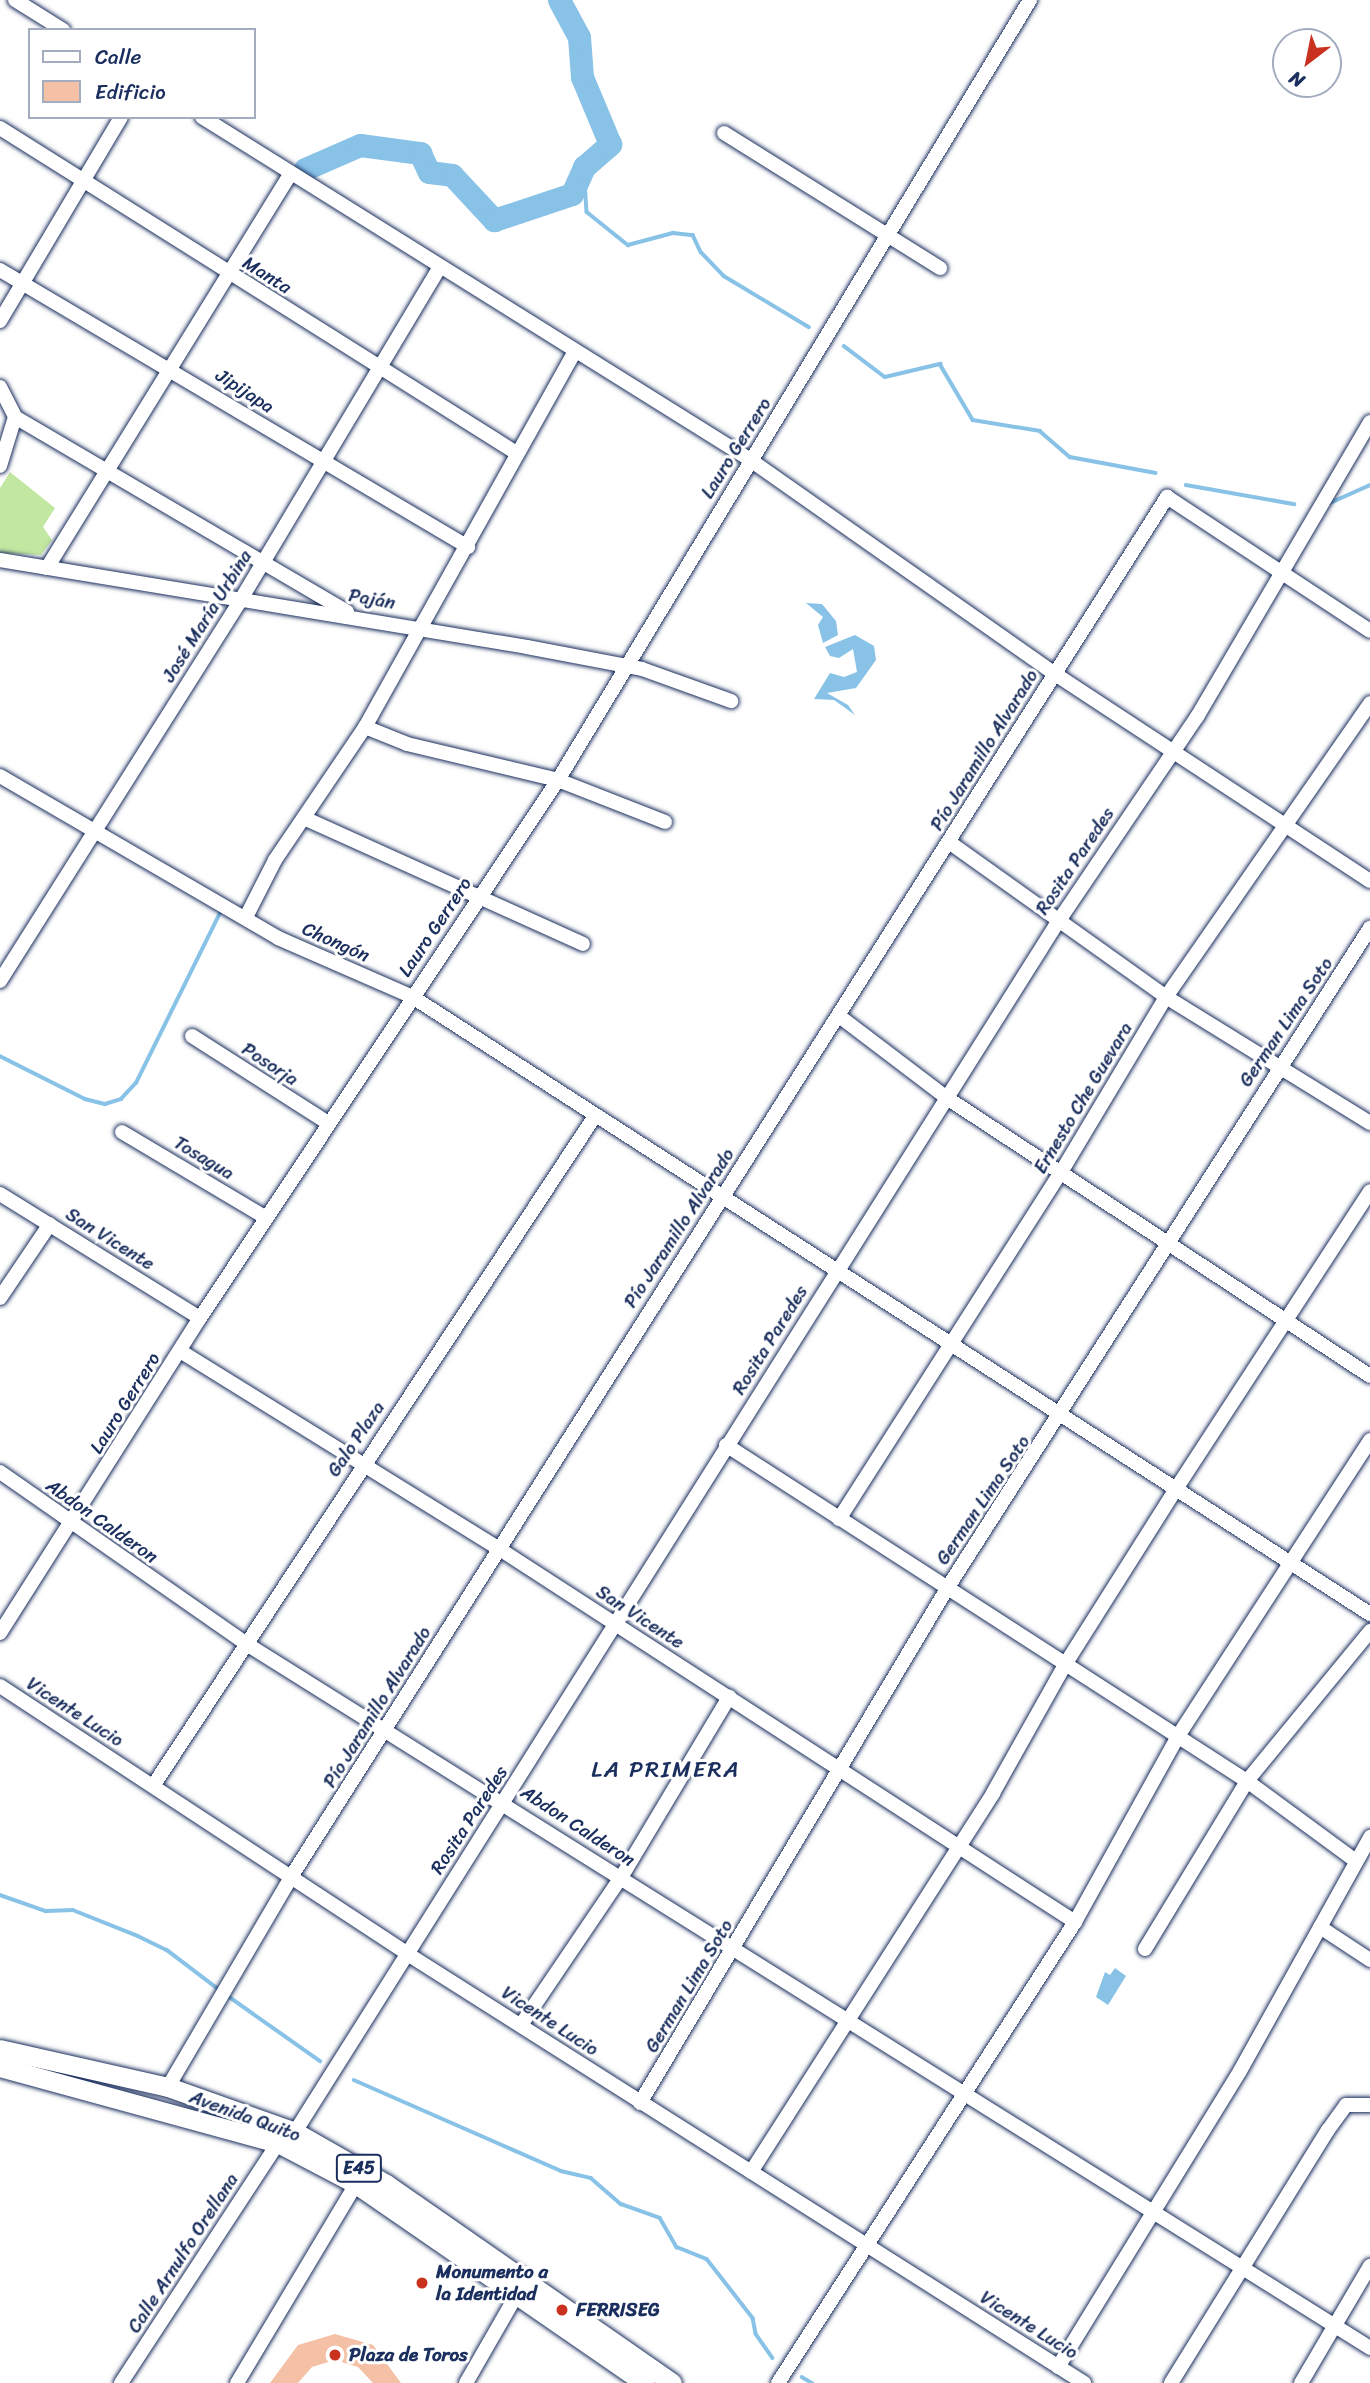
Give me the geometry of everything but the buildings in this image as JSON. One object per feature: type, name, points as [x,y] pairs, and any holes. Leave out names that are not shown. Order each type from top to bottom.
[{"type":"highway","name":"Avenida Quito","points":[[0,2049],[168,2087],[295,2132],[386,2184],[673,2383]]},
{"type":"highway","name":"Avenida Quito","points":[[0,2067],[278,2143],[356,2184],[641,2382]]},
{"type":"street","points":[[15,0],[60,28]]},
{"type":"street","name":"Lauro Gerrero","points":[[0,1633],[72,1525],[200,1318],[411,996],[558,780],[749,459],[823,349],[885,234],[1030,0]]},
{"type":"street","points":[[0,321],[120,119]]},
{"type":"street","points":[[205,119],[749,459],[1055,674],[1173,749],[1370,881]]},
{"type":"street","name":"Manta","points":[[0,128],[515,452]]},
{"type":"street","points":[[724,133],[940,268]]},
{"type":"street","points":[[47,569],[105,472],[232,276],[291,173]]},
{"type":"street","name":"José María Urbina","points":[[0,981],[240,601],[440,267]]},
{"type":"street","name":"Jipijapa","points":[[0,270],[172,368],[322,463],[468,547]]},
{"type":"street","points":[[246,917],[304,818],[365,727],[468,547],[515,452],[575,352]]},
{"type":"street","points":[[0,387],[15,417],[105,472],[264,560],[351,614]]},
{"type":"street","points":[[0,466],[15,417]]},
{"type":"street","name":"Rosita Paredes","points":[[295,2132],[406,1953],[617,1626],[726,1445],[1058,922],[1197,717],[1281,571],[1369,427]]},
{"type":"street","name":"Pío Jaramillo Alvarado","points":[[168,2087],[215,2000],[290,1877],[387,1730],[498,1548],[1167,497],[1281,571]]},
{"type":"street","name":"Paján","points":[[0,560],[240,601],[351,614],[627,667],[731,701]]},
{"type":"street","points":[[1281,571],[1370,631]]},
{"type":"street","name":"Ernesto Che Guevara","points":[[839,1519],[1060,1174],[1166,997],[1370,703]]},
{"type":"street","points":[[365,727],[407,744],[558,780],[665,822]]},
{"type":"street","name":"Chongón","points":[[0,776],[278,938],[411,996],[721,1199],[952,1343],[1174,1492],[1370,1614]]},
{"type":"street","points":[[304,818],[477,900],[583,944]]},
{"type":"street","points":[[949,842],[1166,997],[1370,1123]]},
{"type":"street","name":"German Lima Soto","points":[[640,2103],[948,1587],[1170,1243],[1276,1067],[1370,928]]},
{"type":"street","points":[[839,1016],[947,1098],[1370,1376]]},
{"type":"street","name":"Posorja","points":[[192,1036],[328,1123]]},
{"type":"street","name":"Galo Plaza","points":[[153,1786],[595,1116]]},
{"type":"street","name":"Tosagua","points":[[122,1132],[266,1218]]},
{"type":"street","points":[[751,2172],[844,2021],[957,1849],[1066,1663],[1284,1320],[1370,1191]]},
{"type":"street","name":"San Vicente","points":[[0,1194],[200,1318]]},
{"type":"street","points":[[0,1298],[50,1224]]},
{"type":"street","name":"San Vicente","points":[[180,1351],[361,1467],[498,1548],[839,1768],[957,1849],[1075,1922]]},
{"type":"street","points":[[778,2383],[864,2243],[1075,1922],[1178,1736],[1293,1566],[1370,1440]]},
{"type":"street","points":[[726,1445],[1247,1781],[1356,1861]]},
{"type":"street","name":"Abdon Calderon","points":[[0,1472],[72,1525],[245,1643],[505,1801],[961,2096],[1370,2348]]},
{"type":"street","points":[[1145,1949],[1247,1781],[1370,1631]]},
{"type":"street","name":"Vicente Lucio","points":[[0,1686],[406,1953],[1084,2383]]},
{"type":"street","points":[[522,2025],[622,1876],[729,1698]]},
{"type":"street","points":[[1058,2367],[1150,2213],[1240,2071],[1370,1837]]},
{"type":"street","points":[[1320,1927],[1370,1960]]},
{"type":"street","points":[[1171,2383],[1346,2105],[1370,2105]]},
{"type":"street","name":"Calle Arnulfo Orellana","points":[[121,2383],[278,2143]]},
{"type":"street","points":[[237,2383],[356,2184]]},
{"type":"street","points":[[1301,2383],[1370,2266]]},
{"type":"street","points":[[466,2383],[516,2296]]},
{"type":"green space","points":[[10,472],[55,508],[43,527],[52,540],[41,555],[0,553],[0,488]]},
{"type":"water","points":[[806,603],[822,604],[836,621],[838,635],[823,643],[818,625],[823,617]]},
{"type":"water","points":[[855,635],[874,646],[876,660],[856,688],[827,693],[848,705],[855,715],[834,700],[814,699],[830,673],[844,677],[857,672],[853,649],[839,658],[830,656],[825,647]]},
{"type":"water","points":[[1115,1968],[1126,1976],[1108,2005],[1096,1997],[1105,1972],[1110,1975]]},
{"type":"waterway","points":[[305,169],[360,145],[420,153],[429,172],[452,175],[494,220],[572,194],[584,167],[610,144],[582,77],[579,37],[559,0]]},
{"type":"waterway","points":[[584,167],[587,212],[628,245],[673,233],[693,235],[701,252],[724,276],[809,327]]},
{"type":"waterway","points":[[844,346],[885,377],[940,364],[973,420],[1040,431],[1070,457],[1156,473]]},
{"type":"waterway","points":[[1186,485],[1294,504]]},
{"type":"waterway","points":[[1330,503],[1370,485]]},
{"type":"waterway","points":[[0,1056],[85,1099],[105,1104],[121,1099],[136,1083],[220,913]]},
{"type":"waterway","points":[[0,1895],[46,1911],[73,1910],[138,1936],[167,1950],[221,1991]]},
{"type":"waterway","points":[[228,1996],[320,2061]]},
{"type":"waterway","points":[[354,2080],[561,2171],[591,2178],[621,2204],[660,2218],[677,2247],[707,2259],[753,2318],[756,2334],[773,2358]]},
{"type":"waterway","points":[[802,2377],[812,2383]]},
{"type":"place","name":"Monumento a la Identidad","points":[[422,2283]]},
{"type":"place","name":"FERRISEG","points":[[562,2310]]},
{"type":"place","name":"Plaza de Toros","points":[[335,2355]]},
{"type":"district","name":"LA PRIMERA","points":[[666,1770]]}]
